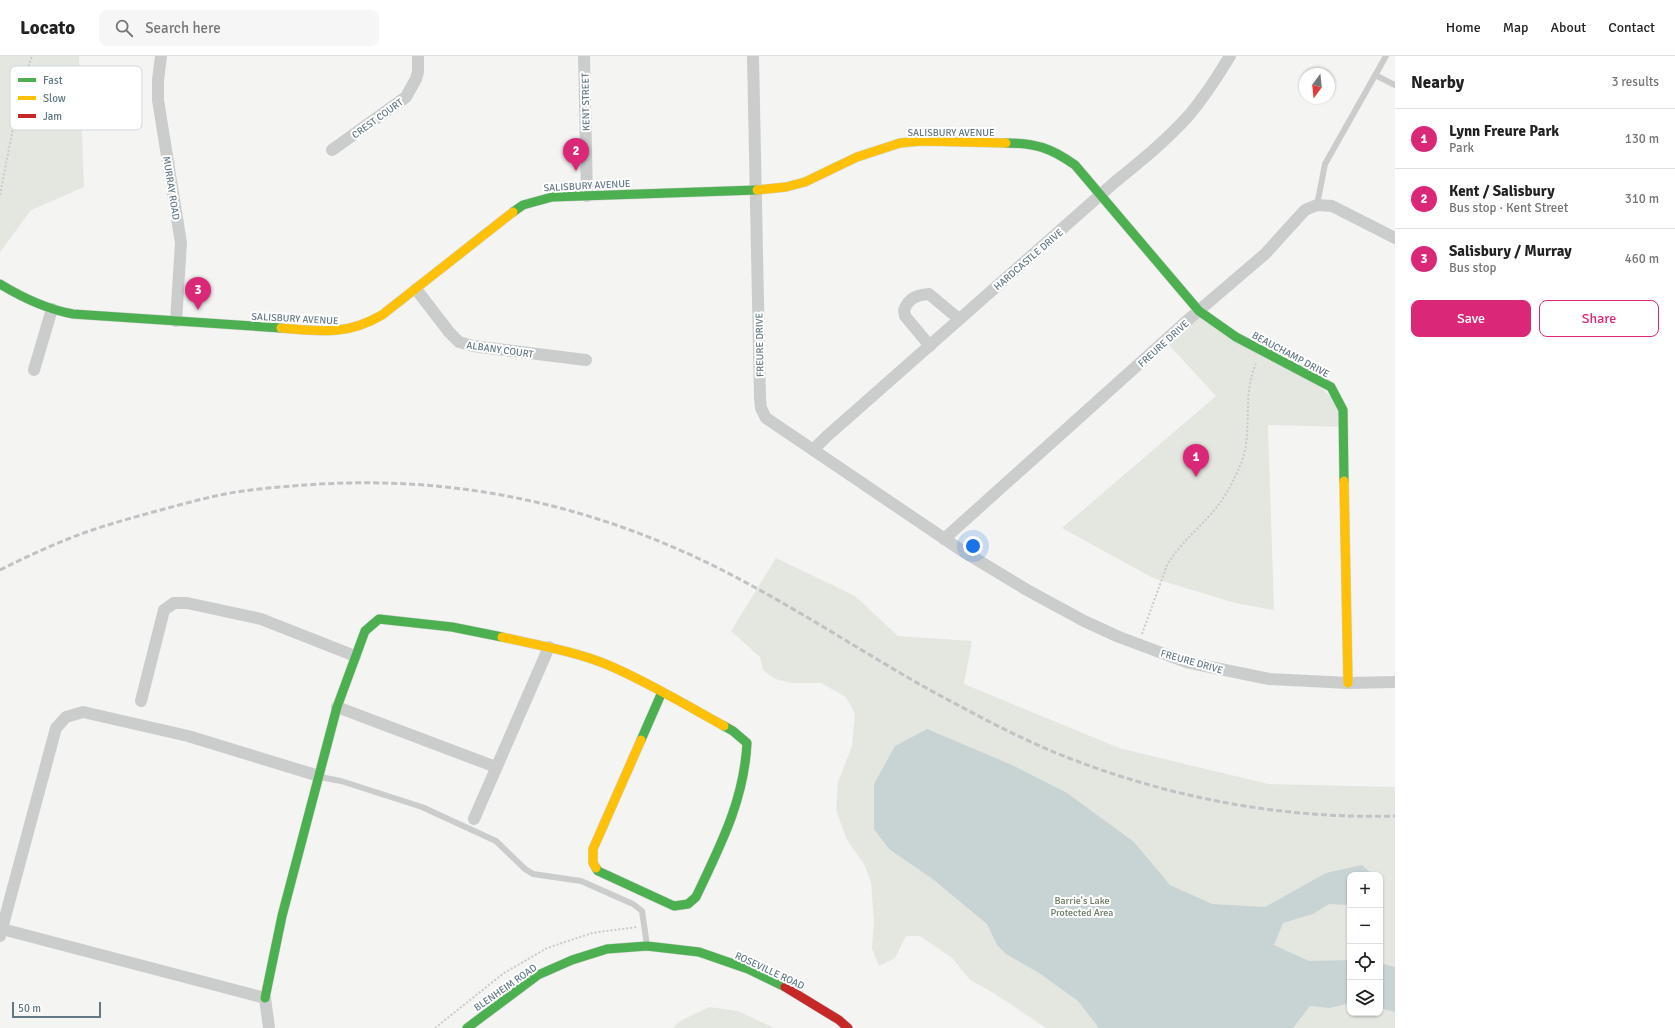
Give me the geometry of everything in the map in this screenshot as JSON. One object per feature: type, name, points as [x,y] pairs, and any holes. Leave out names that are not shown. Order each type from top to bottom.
[{"type":"street","name":"MURRAY ROAD","points":[[162,56],[158,80],[158,100],[181,244],[176,321]]},
{"type":"street","name":"CREST COURT","points":[[332,150],[406,97],[416,79],[418,72],[418,56]]},
{"type":"street","name":"KENT STREET","points":[[584,56],[587,196]]},
{"type":"street","name":"FREURE DRIVE","points":[[753,56],[761,408],[766,418],[944,539],[981,562],[1084,621],[1138,645],[1186,662],[1269,679],[1395,682]]},
{"type":"street","name":"HARDCASTLE DRIVE","points":[[814,450],[826,437],[959,319],[1153,151],[1190,114],[1216,80],[1230,56]]},
{"type":"street","name":"SALISBURY AVENUE","points":[[0,284],[24,297],[52,309],[94,317],[320,331],[345,331],[368,324],[378,318],[523,205],[552,197],[756,190],[786,187],[805,182],[857,157],[878,149],[900,143],[922,141],[1024,144],[1047,148],[1061,155],[1075,165],[1101,195]]},
{"type":"street","name":"BEAUCHAMP DRIVE","points":[[1101,195],[1200,311],[1236,337],[1331,387],[1343,410],[1348,682]]},
{"type":"street","name":"FREURE DRIVE","points":[[944,539],[1265,254],[1305,210],[1317,205]]},
{"type":"street","points":[[1317,205],[1332,206],[1395,238]]},
{"type":"street","name":"ALBANY COURT","points":[[416,289],[449,332],[459,342],[473,346],[586,360]]},
{"type":"street","points":[[930,346],[904,316],[904,310],[910,300],[919,295],[929,294],[959,319]]},
{"type":"street","points":[[34,370],[52,309]]},
{"type":"street","points":[[141,700],[164,610],[174,604],[187,604],[261,619],[355,656]]},
{"type":"street","points":[[269,1028],[265,998],[282,916],[318,776],[337,707],[364,631],[379,618],[452,627],[548,647],[607,665],[662,692],[733,731],[747,743],[747,754],[742,784],[734,812],[696,897],[688,904],[674,906],[598,871],[594,863],[593,849],[662,692]]},
{"type":"street","points":[[474,819],[548,647]]},
{"type":"street","points":[[337,707],[496,767]]},
{"type":"street","points":[[265,998],[1,932],[56,728],[66,718],[83,712],[188,736],[318,776]]},
{"type":"street","name":"BLENHEIM ROAD","points":[[467,1028],[538,975],[572,960],[607,949],[647,946],[699,952]]},
{"type":"street","name":"ROSEVILLE ROAD","points":[[699,952],[748,969],[794,991],[839,1020],[848,1028]]},
{"type":"lane","points":[[1317,205],[1325,164],[1386,56]]},
{"type":"lane","points":[[1375,75],[1395,85]]},
{"type":"lane","points":[[318,776],[341,781],[422,807],[496,841],[525,869],[534,874],[581,881],[633,904],[642,911],[647,946]]},
{"type":"path","points":[[28,66],[32,56]]},
{"type":"path","points":[[0,195],[13,130]]},
{"type":"path","points":[[1138,645],[1167,565],[1172,556],[1180,545],[1212,514],[1234,480],[1247,441],[1250,382],[1263,351]]},
{"type":"green space","points":[[0,56],[79,56],[79,66],[10,66],[10,130],[82,130],[84,187],[31,210],[0,252]]},
{"type":"green space","points":[[1200,313],[1317,384],[1337,403],[1344,427],[1268,425],[1274,610],[1235,603],[1153,578],[1062,528],[1216,396],[1166,342]]},
{"type":"green space","name":"Barrie's Lake Protected Area","points":[[776,558],[855,596],[898,636],[972,641],[964,684],[1119,748],[1268,784],[1395,787],[1395,1028],[1046,1028],[992,992],[970,980],[952,958],[920,936],[906,936],[895,958],[879,966],[872,949],[874,921],[871,882],[864,864],[847,840],[836,810],[838,782],[852,746],[855,714],[846,697],[821,683],[792,683],[775,679],[763,670],[760,657],[731,631]]},
{"type":"green space","points":[[709,1007],[738,1011],[774,1028],[673,1028],[680,1021]]},
{"type":"shaded area","points":[[927,729],[1012,765],[1067,793],[1134,842],[1170,885],[1212,904],[1265,907],[1326,873],[1362,865],[1370,872],[1347,872],[1347,905],[1329,904],[1313,914],[1283,923],[1274,945],[1309,961],[1347,960],[1347,1004],[1330,1008],[1310,1006],[1293,1028],[1099,1028],[1078,1001],[1039,973],[1006,954],[997,945],[987,924],[934,880],[889,849],[874,829],[874,784],[895,746]]},
{"type":"shaded area","points":[[1383,964],[1395,967],[1395,1012],[1383,1009]]},
{"type":"railway","points":[[0,570],[51,546],[99,528],[197,500],[245,491],[306,485],[360,483],[414,484],[468,490],[520,499],[572,511],[623,527],[673,547],[722,570],[800,613],[928,689],[1023,738],[1082,763],[1158,787],[1197,797],[1236,804],[1315,814],[1395,816]]},
{"type":"traffic: fast","points":[[1006,143],[1035,145],[1058,154],[1075,165],[1199,311],[1236,337],[1331,387],[1343,410],[1344,481]]},
{"type":"traffic: fast","points":[[513,212],[523,205],[552,197],[757,190]]},
{"type":"traffic: fast","points":[[0,284],[35,302],[53,309],[73,314],[281,328]]},
{"type":"traffic: fast","points":[[265,998],[282,916],[337,707],[365,631],[379,619],[452,627],[502,637]]},
{"type":"traffic: fast","points":[[641,740],[662,692]]},
{"type":"traffic: fast","points":[[596,868],[598,871],[674,906],[688,904],[696,897],[714,860],[729,823],[736,804],[745,764],[747,743],[733,731],[724,726]]},
{"type":"traffic: fast","points":[[467,1028],[538,975],[572,960],[607,949],[647,946],[699,952],[748,969],[785,987]]},
{"type":"traffic: slow","points":[[757,190],[786,187],[805,182],[857,157],[900,143],[922,141],[1006,143]]},
{"type":"traffic: slow","points":[[281,328],[321,331],[345,329],[369,322],[382,315],[513,212]]},
{"type":"traffic: slow","points":[[1344,481],[1348,683]]},
{"type":"traffic: slow","points":[[502,637],[569,652],[608,665],[652,686],[724,726]]},
{"type":"traffic: slow","points":[[596,868],[593,863],[593,849],[641,740]]},
{"type":"traffic: jam","points":[[785,987],[839,1020],[848,1028]]},
{"type":"place","name":"Kent / Salisbury","points":[[576,171]]},
{"type":"place","name":"Salisbury / Murray","points":[[198,310]]},
{"type":"place","name":"Lynn Freure Park","points":[[1196,477]]}]
